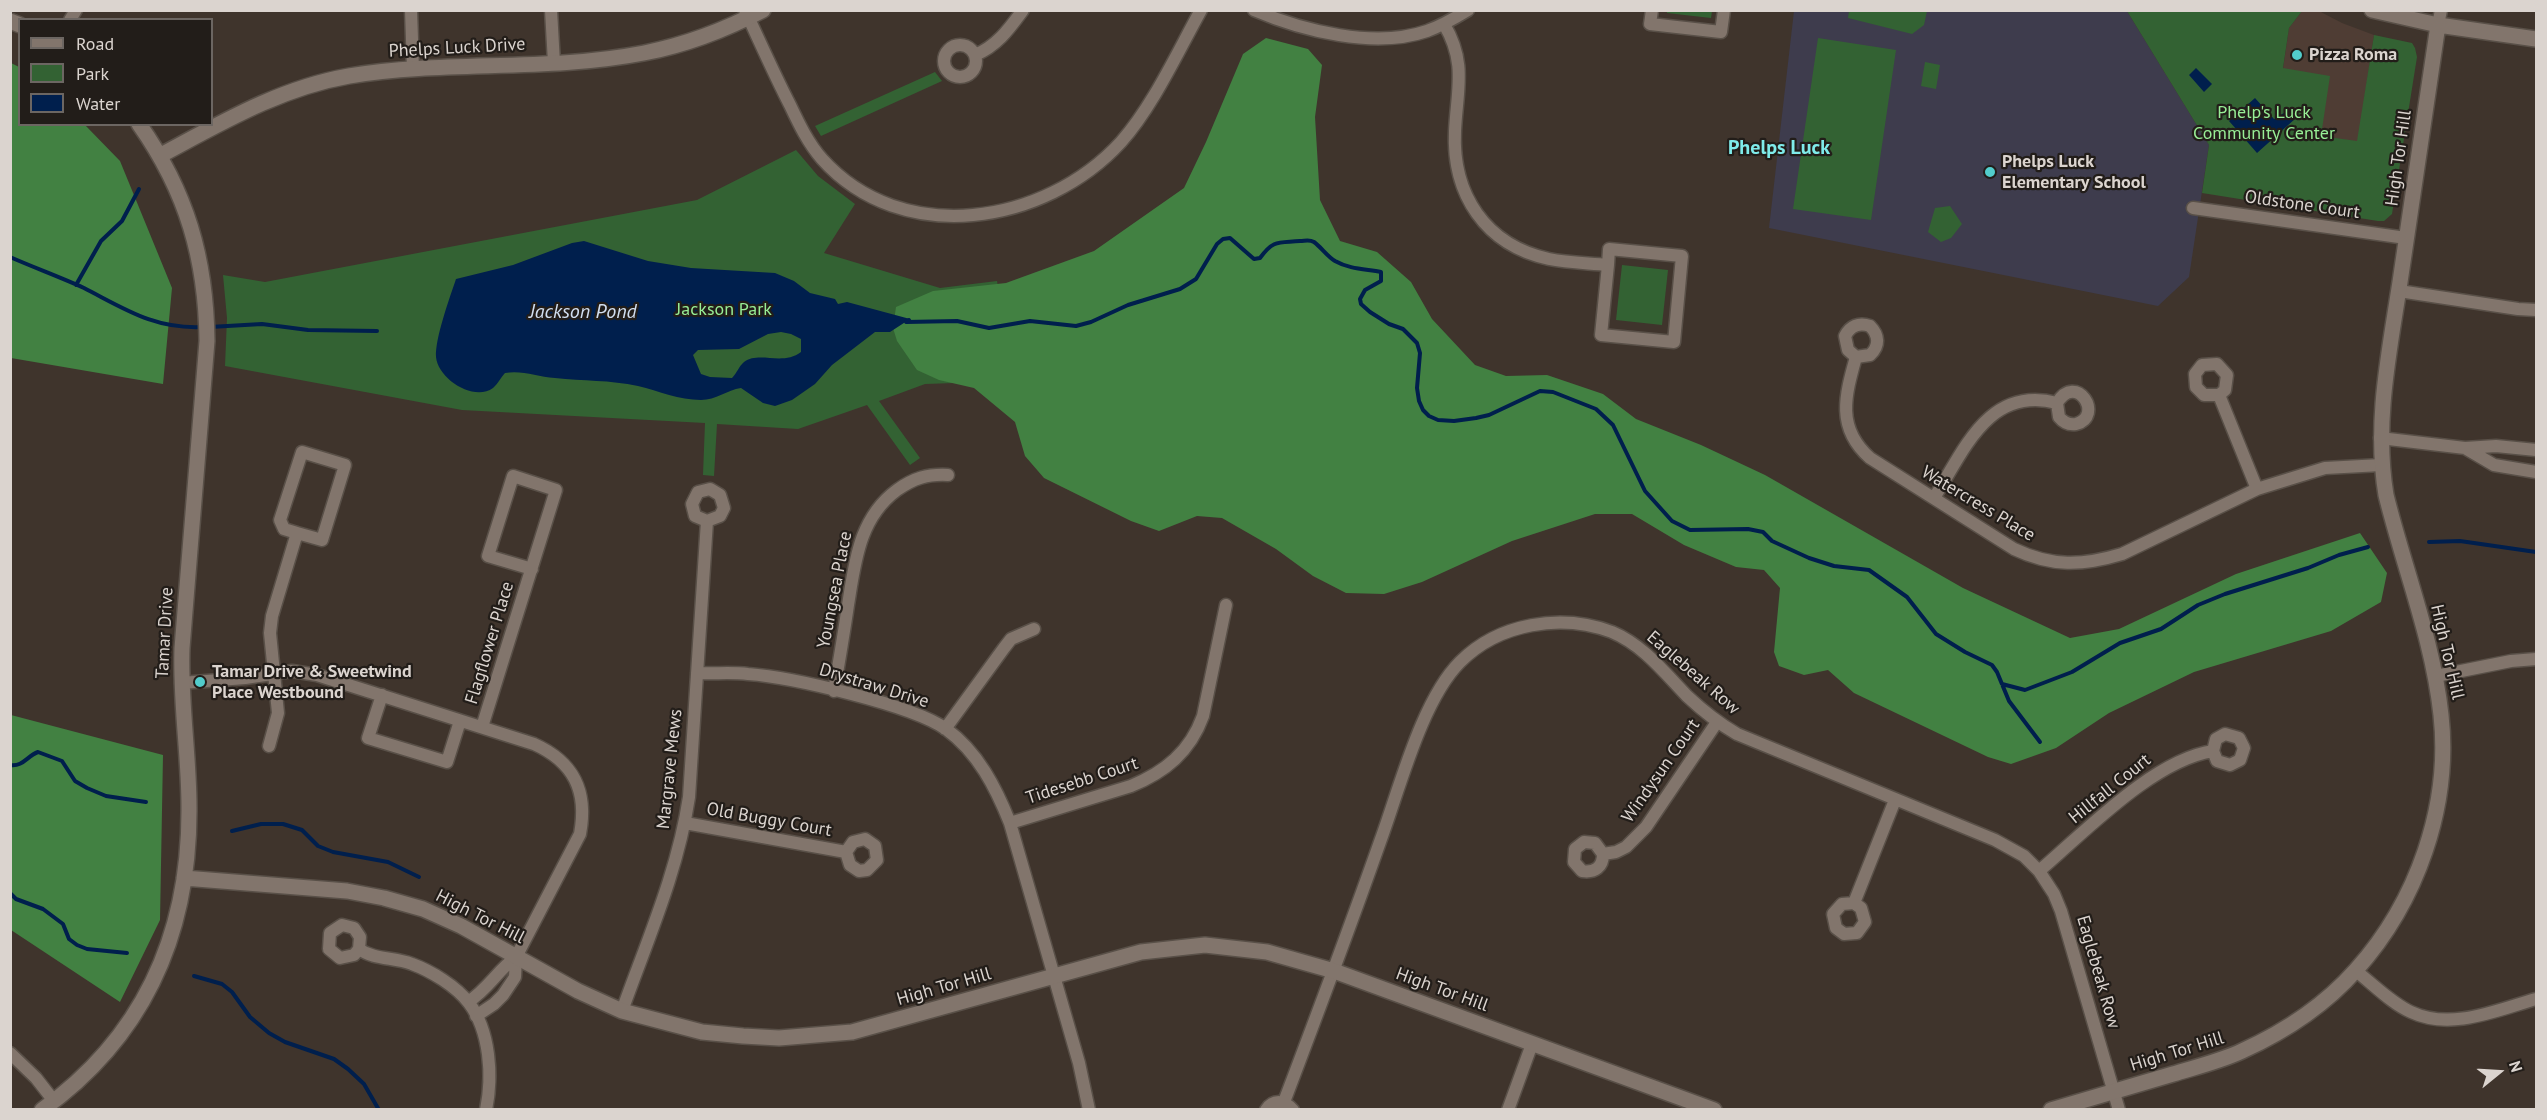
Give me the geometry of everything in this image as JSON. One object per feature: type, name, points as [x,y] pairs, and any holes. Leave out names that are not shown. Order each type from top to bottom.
[{"type":"street","points":[[411,10],[412,69]]},
{"type":"street","points":[[551,10],[554,63]]},
{"type":"street","name":"Phelps Luck Drive","points":[[161,155],[228,118],[312,84],[412,69],[554,63],[644,53],[710,35],[747,14],[763,10]]},
{"type":"street","points":[[975,55],[987,50],[1001,39],[1023,10]]},
{"type":"street","points":[[747,14],[799,124],[821,158],[838,175],[874,200],[918,213],[948,216],[985,213],[1022,205],[1061,188],[1094,168],[1123,140],[1137,120],[1201,10]]},
{"type":"street","points":[[1254,10],[1318,31],[1390,39],[1410,36],[1444,24],[1468,10]]},
{"type":"street","points":[[1652,10],[1650,24],[1721,32],[1724,10]]},
{"type":"street","points":[[2372,10],[2440,18],[2536,39]]},
{"type":"street","name":"High Tor Hill","points":[[2051,1110],[2220,1059],[2260,1042],[2297,1021],[2356,970],[2398,911],[2414,882],[2434,822],[2441,790],[2442,717],[2436,676],[2394,530],[2381,465],[2380,438],[2387,368],[2440,18]]},
{"type":"street","points":[[1444,24],[1454,41],[1460,74],[1455,129],[1455,163],[1462,187],[1477,214],[1504,240],[1523,251],[1549,259],[1608,265]]},
{"type":"street","name":"Tamar Drive","points":[[48,1105],[79,1082],[102,1058],[123,1031],[151,987],[175,925],[184,878],[189,808],[181,683],[207,341],[206,310],[201,265],[177,188],[161,155],[140,126]]},
{"type":"street","name":"Oldstone Court","points":[[2193,208],[2406,238]]},
{"type":"street","points":[[1609,249],[1682,256],[1674,342],[1601,335],[1608,265],[1609,249]]},
{"type":"street","points":[[2399,291],[2518,309],[2536,309]]},
{"type":"street","name":"Watercress Place","points":[[1856,357],[1845,399],[1848,426],[1859,448],[1870,458],[2014,549],[2034,559],[2086,563],[2122,554],[2257,489],[2325,468],[2381,465]]},
{"type":"street","points":[[2219,395],[2257,489]]},
{"type":"street","points":[[1934,498],[1978,428],[1987,418],[1999,409],[2027,400],[2040,399],[2057,403]]},
{"type":"street","points":[[2380,438],[2465,448],[2496,446],[2536,450]]},
{"type":"street","points":[[2465,448],[2494,465],[2536,472]]},
{"type":"street","points":[[302,452],[345,465],[322,540],[297,532],[284,528],[280,520],[302,452]]},
{"type":"street","name":"Youngsea Place","points":[[834,691],[856,556],[870,518],[891,495],[909,482],[933,474],[948,474]]},
{"type":"street","name":"Flagflower Place","points":[[482,727],[532,569],[556,490],[513,476],[488,556],[532,569]]},
{"type":"street","name":"Margrave Mews","points":[[622,1011],[678,857],[685,823],[707,521]]},
{"type":"street","points":[[269,746],[278,713],[270,633],[272,616],[297,532]]},
{"type":"street","name":"Tidesebb Court","points":[[1010,824],[1131,786],[1150,778],[1180,756],[1198,730],[1203,716],[1226,605]]},
{"type":"street","name":"Eaglebeak Row","points":[[1288,1106],[1334,971],[1429,709],[1439,689],[1461,661],[1491,639],[1528,626],[1550,622],[1572,622],[1612,633],[1634,643],[1717,723],[1763,745],[2010,847],[2024,856],[2039,871],[2054,894],[2061,911],[2119,1110]]},
{"type":"street","points":[[945,729],[1011,639],[1034,629]]},
{"type":"street","points":[[2436,676],[2511,661],[2536,659]]},
{"type":"street","points":[[181,683],[304,672],[482,727],[550,751],[570,770],[581,795],[580,834],[516,957],[514,977],[494,1004],[476,1016]]},
{"type":"street","name":"Drystraw Drive","points":[[697,674],[747,674],[834,691],[894,707],[945,729],[974,757],[998,794],[1010,824],[1079,1063],[1089,1110]]},
{"type":"street","points":[[382,695],[368,738],[447,762],[460,721]]},
{"type":"street","name":"Windysun Court","points":[[1603,854],[1616,852],[1626,847],[1646,827],[1717,723]]},
{"type":"street","name":"Hillfall Court","points":[[2039,871],[2150,778],[2184,758],[2213,751]]},
{"type":"street","points":[[1854,903],[1895,800]]},
{"type":"street","name":"Old Buggy Court","points":[[685,823],[846,852]]},
{"type":"street","name":"High Tor Hill","points":[[184,878],[307,886],[384,898],[423,909],[461,926],[578,991],[622,1011],[702,1032],[770,1038],[819,1036],[883,1025],[1141,952],[1205,945],[1267,952],[1334,971],[1714,1110]]},
{"type":"street","points":[[359,949],[366,954],[409,962],[423,968],[440,978],[468,1002],[476,1016],[489,1061],[490,1094],[486,1110]]},
{"type":"street","points":[[468,1002],[483,992],[502,967],[516,957]]},
{"type":"street","points":[[2356,970],[2412,1012],[2441,1020],[2473,1017],[2536,999]]},
{"type":"street","points":[[1508,1110],[1533,1044]]},
{"type":"street","points":[[13,1059],[48,1105]]},
{"type":"street","points":[[1266,1110],[1273,1103],[1288,1106]]},
{"type":"shaded area","name":"Phelps Luck Elementary School","points":[[1794,11],[2127,11],[2209,145],[2189,277],[2158,306],[1769,228]]},
{"type":"shaded area","points":[[2302,11],[2319,11],[2374,35],[2358,142],[2321,136],[2283,69],[2289,28]]},
{"type":"green space","points":[[1712,10],[1711,18],[1667,13],[1667,11]]},
{"type":"green space","points":[[1849,10],[1927,11],[1924,25],[1912,34],[1848,18]]},
{"type":"green space","name":"Phelp's Luck Community Center","points":[[2127,11],[2302,11],[2289,28],[2283,68],[2330,76],[2321,136],[2357,141],[2374,35],[2412,43],[2417,57],[2392,214],[2384,221],[2378,221],[2202,193],[2209,145]]},
{"type":"green space","points":[[1266,38],[1308,49],[1322,65],[1315,117],[1320,200],[1340,241],[1377,252],[1411,282],[1432,319],[1475,365],[1506,376],[1547,375],[1603,394],[1636,419],[1701,445],[1765,475],[1963,588],[2070,638],[2119,629],[2236,574],[2360,533],[2387,573],[2381,602],[2331,631],[2194,672],[2109,713],[2056,748],[2011,764],[1988,757],[1854,693],[1828,670],[1804,675],[1779,666],[1774,652],[1780,588],[1764,570],[1736,567],[1684,545],[1632,514],[1595,514],[1512,541],[1422,582],[1384,594],[1346,593],[1313,576],[1276,549],[1222,518],[1197,516],[1159,531],[1131,521],[1044,478],[1025,456],[1015,422],[974,388],[939,380],[917,370],[897,341],[893,328],[896,307],[933,291],[1006,283],[1094,251],[1184,188],[1243,54]]},
{"type":"green space","points":[[1818,38],[1896,50],[1871,220],[1793,209]]},
{"type":"green space","points":[[1925,62],[1940,65],[1936,89],[1921,86]]},
{"type":"green space","points":[[11,63],[18,66],[18,126],[86,126],[120,161],[172,288],[163,384],[11,358]]},
{"type":"green space","points":[[935,72],[942,81],[821,136],[815,126]]},
{"type":"green space","name":"Jackson Park","points":[[796,150],[818,176],[855,204],[824,253],[940,288],[997,281],[1014,381],[925,384],[879,401],[920,458],[910,465],[867,405],[798,429],[717,424],[714,476],[703,475],[705,423],[462,410],[225,366],[227,318],[223,275],[265,282],[697,200]]},
{"type":"green space","points":[[1950,206],[1962,224],[1951,238],[1941,242],[1928,232],[1935,208]]},
{"type":"green space","points":[[1622,265],[1668,270],[1662,325],[1616,320]]},
{"type":"green space","points":[[11,715],[163,755],[160,920],[120,1002],[11,930]]},
{"type":"water","points":[[2196,68],[2212,84],[2204,92],[2189,75]]},
{"type":"water","points":[[2255,98],[2274,119],[2289,110],[2296,118],[2257,153],[2229,121]]},
{"type":"water","name":"Jackson Pond","points":[[584,241],[648,261],[691,268],[775,273],[794,281],[810,293],[835,299],[838,304],[847,302],[910,319],[890,332],[875,332],[832,365],[815,384],[792,400],[775,406],[763,403],[741,388],[712,398],[693,400],[628,384],[518,372],[505,373],[493,388],[485,392],[467,390],[450,380],[438,365],[436,349],[456,279],[513,265],[572,243]],"holes":[[[781,332],[801,339],[801,352],[787,358],[750,359],[742,364],[732,378],[710,377],[701,374],[693,355],[698,350],[739,349],[768,334]]]},
{"type":"waterway","points":[[76,285],[101,241],[122,221],[139,189]]},
{"type":"waterway","points":[[909,320],[906,322],[957,321],[989,328],[1030,321],[1076,326],[1091,322],[1128,305],[1180,289],[1196,279],[1217,244],[1223,239],[1230,238],[1254,259],[1260,258],[1277,243],[1312,241],[1340,264],[1381,272],[1381,281],[1365,290],[1360,299],[1361,304],[1389,324],[1403,329],[1417,343],[1420,353],[1417,388],[1419,401],[1429,416],[1438,420],[1454,421],[1476,418],[1489,415],[1540,391],[1553,392],[1596,409],[1613,425],[1645,491],[1672,521],[1690,530],[1748,529],[1763,532],[1772,541],[1809,558],[1834,566],[1869,570],[1907,597],[1936,634],[1992,665],[2009,701],[2040,742]]},
{"type":"waterway","points":[[10,257],[84,288],[140,316],[169,325],[202,327]]},
{"type":"waterway","points":[[210,327],[262,324],[308,330],[377,331]]},
{"type":"waterway","points":[[2429,542],[2460,541],[2536,552]]},
{"type":"waterway","points":[[2002,684],[2025,690],[2072,672],[2120,643],[2161,629],[2198,605],[2368,547]]},
{"type":"waterway","points":[[10,765],[22,763],[38,752],[62,761],[75,781],[87,788],[106,796],[146,802]]},
{"type":"waterway","points":[[232,831],[261,824],[283,824],[302,830],[318,846],[333,852],[388,862],[419,877]]},
{"type":"waterway","points":[[10,893],[16,899],[43,909],[63,924],[69,939],[77,945],[87,949],[127,953]]},
{"type":"waterway","points":[[194,976],[222,984],[232,992],[250,1017],[269,1033],[285,1042],[334,1059],[348,1069],[364,1084],[379,1110]]},
{"type":"place","name":"Pizza Roma","points":[[2297,55]]},
{"type":"place","name":"Phelps Luck Elementary School","points":[[1990,172]]},
{"type":"place","name":"Tamar Drive & Sweetwind Place Westbound","points":[[200,682]]},
{"type":"district","name":"Phelps Luck","points":[[1779,148]]}]
